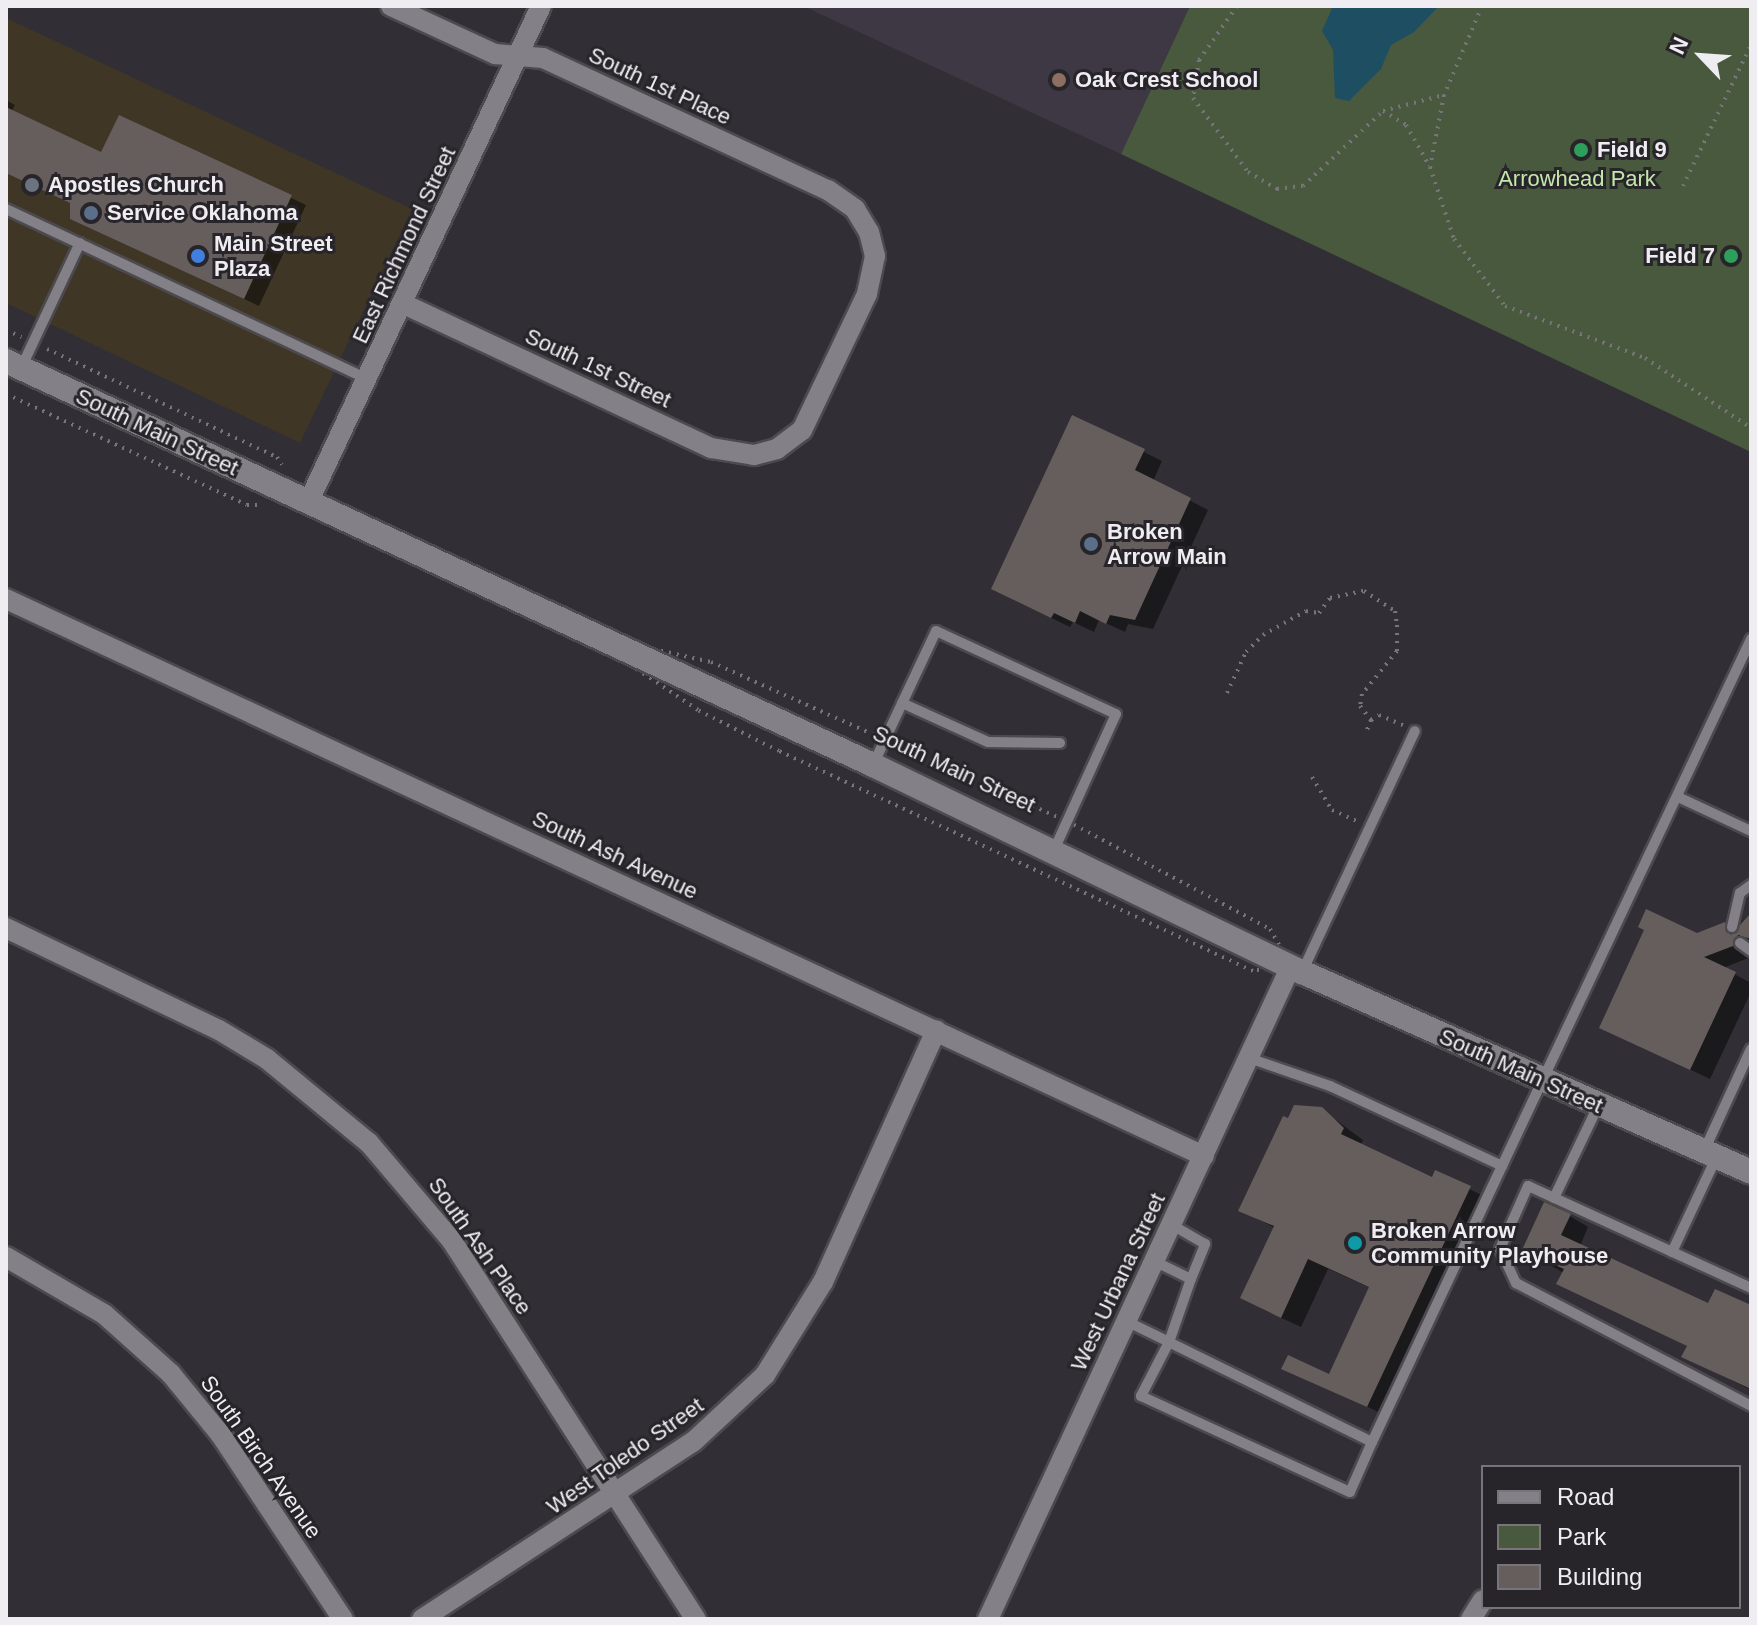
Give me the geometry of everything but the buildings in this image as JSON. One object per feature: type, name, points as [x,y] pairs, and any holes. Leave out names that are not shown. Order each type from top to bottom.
[{"type":"street","name":"South 1st Place","points":[[391,6],[495,54],[543,58],[828,190],[855,209],[869,232],[875,256],[867,294],[802,430],[777,449]]},
{"type":"street","name":"East Richmond Street","points":[[308,503],[541,6]]},
{"type":"street","name":"South 1st Street","points":[[403,304],[711,448],[735,455],[777,449]]},
{"type":"street","name":"South Main Street","points":[[13,365],[583,633],[873,765],[1297,969],[1751,1172]]},
{"type":"street","name":"South Ash Avenue","points":[[6,599],[1204,1156]]},
{"type":"street","name":"South Ash Place","points":[[6,928],[219,1030],[267,1059],[369,1143],[452,1241],[696,1619]]},
{"type":"street","name":"West Urbana Street","points":[[988,1619],[1249,1058],[1297,969]]},
{"type":"street","name":"West Toledo Street","points":[[422,1619],[615,1495],[721,1420],[780,1356],[823,1282],[936,1030]]},
{"type":"street","name":"South Birch Avenue","points":[[6,1257],[104,1314],[171,1374],[221,1435],[343,1619]]},
{"type":"lane","points":[[6,209],[367,379]]},
{"type":"lane","points":[[13,365],[33,342],[80,243]]},
{"type":"lane","points":[[873,765],[936,631],[1116,714],[1053,852]]},
{"type":"lane","points":[[1171,1224],[1205,1244],[1169,1342],[1141,1396],[1350,1492],[1751,639]]},
{"type":"lane","points":[[902,703],[988,742],[1060,743]]},
{"type":"lane","points":[[1297,969],[1415,731]]},
{"type":"lane","points":[[1678,797],[1751,831]]},
{"type":"lane","points":[[1732,927],[1740,893],[1751,885]]},
{"type":"lane","points":[[1740,943],[1751,951]]},
{"type":"lane","points":[[1672,1252],[1751,1049]]},
{"type":"lane","points":[[1249,1058],[1330,1086],[1502,1166]]},
{"type":"lane","points":[[1554,1198],[1598,1105]]},
{"type":"lane","points":[[1751,1288],[1528,1186],[1500,1249],[1516,1283],[1751,1406]]},
{"type":"lane","points":[[1154,1261],[1191,1279]]},
{"type":"lane","points":[[1126,1321],[1372,1442]]},
{"type":"path","points":[[1237,6],[1199,60],[1193,98],[1248,172],[1277,189],[1303,186],[1383,111],[1444,95]]},
{"type":"path","points":[[1430,167],[1444,95],[1482,6]]},
{"type":"path","points":[[1683,186],[1751,45]]},
{"type":"path","points":[[1383,111],[1406,125],[1430,167],[1454,239],[1505,306],[1645,358],[1751,428]]},
{"type":"path","name":"South Main Street","points":[[6,330],[139,392]]},
{"type":"path","name":"South Main Street","points":[[6,394],[247,505],[308,503]]},
{"type":"path","points":[[1227,693],[1246,652],[1263,635],[1306,611],[1319,613],[1330,598],[1364,591],[1395,611],[1397,625],[1397,651],[1362,694],[1360,706],[1371,720]]},
{"type":"path","name":"South Main Street","points":[[583,633],[711,662],[1067,821],[1270,929],[1297,969]]},
{"type":"path","points":[[1367,730],[1371,720],[1379,715],[1415,731]]},
{"type":"path","points":[[1312,777],[1332,810],[1370,827]]},
{"type":"shaded area","name":"Oak Crest School","points":[[803,6],[1190,6],[1121,154]]},
{"type":"shaded area","name":"Main Street Plaza","points":[[6,18],[412,209],[300,443],[6,303]]},
{"type":"green space","name":"Arrowhead Park","points":[[1190,6],[1751,6],[1751,452],[1121,154]]},
{"type":"water","points":[[1333,6],[1439,6],[1414,32],[1391,45],[1381,69],[1349,101],[1335,98],[1333,50],[1322,31]]},
{"type":"place","name":"Oak Crest School","points":[[1059,80]]},
{"type":"place","name":"Field 9","points":[[1581,150]]},
{"type":"place","name":"Apostles Church","points":[[32,185]]},
{"type":"place","name":"Service Oklahoma","points":[[91,213]]},
{"type":"place","name":"Main Street Plaza","points":[[198,256]]},
{"type":"place","name":"Field 7","points":[[1731,256]]},
{"type":"place","name":"Broken Arrow Main","points":[[1091,544]]},
{"type":"place","name":"Broken Arrow Community Playhouse","points":[[1355,1243]]}]
